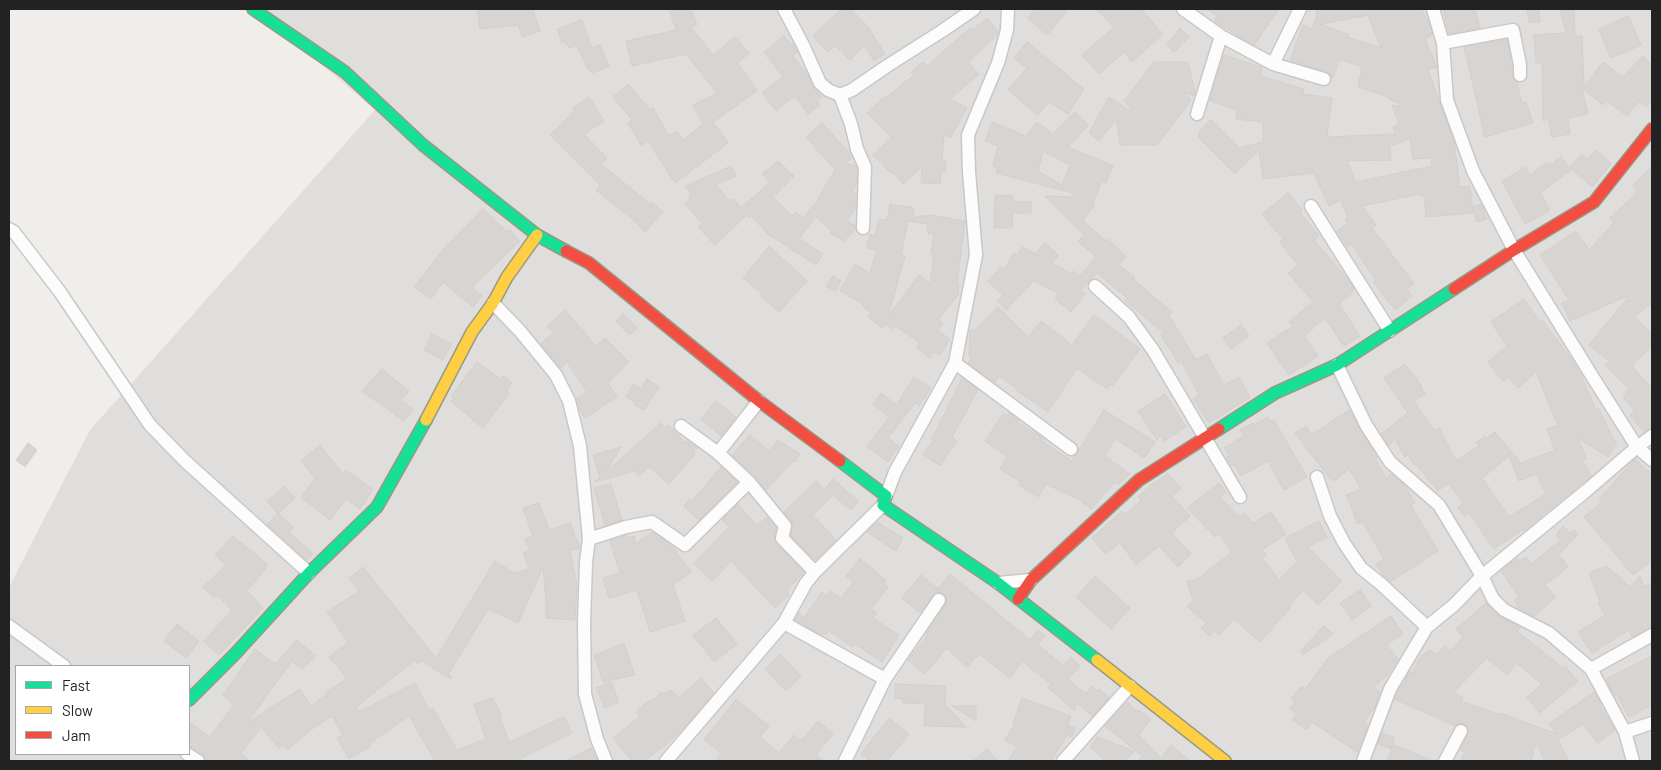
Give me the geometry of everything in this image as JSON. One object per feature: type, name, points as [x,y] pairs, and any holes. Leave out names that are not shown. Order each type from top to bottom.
[{"type":"street","points":[[253,9],[344,72],[423,145],[537,236],[589,263],[885,500],[998,583],[1226,761]]},
{"type":"street","points":[[784,9],[820,83],[828,90],[840,95],[852,90],[974,9]]},
{"type":"street","points":[[666,761],[784,623],[806,583],[815,572],[885,500],[894,472],[955,363],[976,255],[968,136],[998,63],[1007,30],[1007,9]]},
{"type":"street","points":[[1183,9],[1221,36],[1273,64],[1324,79]]},
{"type":"street","points":[[1273,64],[1300,9]]},
{"type":"street","points":[[1433,9],[1443,43],[1447,100],[1473,171],[1514,250],[1637,447],[1652,460]]},
{"type":"street","points":[[1443,43],[1513,30],[1520,65],[1520,75]]},
{"type":"street","points":[[1197,114],[1221,36]]},
{"type":"street","points":[[840,95],[857,149],[865,167],[863,228]]},
{"type":"street","points":[[1018,599],[1031,580],[1138,480],[1274,393],[1337,365],[1365,345],[1390,331],[1514,250],[1594,202],[1652,129]]},
{"type":"street","points":[[1311,206],[1390,331]]},
{"type":"street","points":[[9,229],[14,232],[60,292],[150,425],[186,461],[310,574]]},
{"type":"street","points":[[190,699],[377,507],[472,332],[493,303],[507,277],[537,236]]},
{"type":"street","points":[[1096,286],[1129,317],[1153,350],[1240,497]]},
{"type":"street","points":[[493,303],[520,331],[556,375],[569,401],[580,446],[590,539],[586,562],[584,623],[585,694],[606,761]]},
{"type":"street","points":[[955,363],[1071,449]]},
{"type":"street","points":[[1337,365],[1366,425],[1390,462],[1439,505],[1482,576],[1493,599],[1504,610],[1549,633],[1591,669],[1625,732],[1633,761]]},
{"type":"street","points":[[718,453],[759,401]]},
{"type":"street","points":[[681,426],[718,453],[749,482],[785,526],[782,538],[815,572]]},
{"type":"street","points":[[1364,761],[1390,689],[1426,626],[1454,605],[1482,576],[1652,436]]},
{"type":"street","points":[[1317,477],[1330,516],[1344,543],[1361,568],[1426,626]]},
{"type":"street","points":[[590,539],[626,527],[652,522],[685,545],[749,482]]},
{"type":"street","points":[[998,583],[1031,580]]},
{"type":"street","points":[[845,761],[885,679],[939,600]]},
{"type":"street","points":[[784,623],[885,679]]},
{"type":"street","points":[[9,626],[63,665]]},
{"type":"street","points":[[1591,669],[1652,635]]},
{"type":"street","points":[[1063,761],[1130,686]]},
{"type":"street","points":[[1625,732],[1652,723]]},
{"type":"street","points":[[1445,761],[1461,731]]},
{"type":"shaded area","points":[[257,9],[1652,9],[1652,761],[9,761],[9,587],[90,430],[375,110]]},
{"type":"building","points":[[477,9],[533,9],[540,31],[522,37],[518,25],[480,29]]},
{"type":"building","points":[[669,9],[691,9],[697,25],[691,27],[713,55],[735,37],[749,53],[738,63],[757,91],[713,122],[728,143],[675,183],[648,141],[641,145],[628,123],[632,120],[613,97],[628,84],[650,110],[653,108],[669,136],[677,131],[683,140],[703,124],[693,105],[717,93],[686,54],[632,66],[626,41],[676,30]]},
{"type":"building","points":[[841,9],[851,9],[868,27],[885,54],[874,61],[864,45],[850,60],[835,45],[828,52],[821,45],[813,36]]},
{"type":"building","points":[[1035,9],[1069,9],[1047,35],[1028,18]]},
{"type":"building","points":[[1096,9],[1141,9],[1163,34],[1132,62],[1124,52],[1099,74],[1082,55],[1114,27]]},
{"type":"building","points":[[1207,9],[1279,9],[1254,45],[1214,21],[1217,16]]},
{"type":"building","points":[[1316,9],[1421,9],[1429,23],[1432,35],[1425,39],[1437,67],[1428,70],[1454,142],[1460,187],[1470,186],[1473,213],[1426,217],[1424,196],[1420,194],[1362,206],[1376,225],[1372,228],[1414,284],[1407,289],[1412,296],[1395,310],[1373,282],[1376,280],[1351,244],[1348,247],[1337,231],[1348,223],[1345,220],[1348,218],[1341,200],[1329,206],[1314,173],[1263,179],[1259,150],[1235,174],[1198,137],[1200,131],[1211,119],[1240,148],[1263,142],[1263,122],[1236,119],[1237,110],[1210,101],[1224,55],[1262,67],[1260,76],[1304,89],[1303,94],[1332,98],[1327,137],[1396,134],[1393,127],[1399,124],[1392,105],[1398,106],[1399,103],[1388,97],[1358,87],[1362,67],[1340,59],[1333,78],[1326,71],[1290,60],[1303,25],[1312,29],[1317,16]],"holes":[[[1368,15],[1381,48],[1348,37],[1349,35],[1321,24]],[[1410,139],[1413,159],[1431,158],[1432,166],[1356,182],[1347,161],[1391,160],[1390,146]]]},
{"type":"building","points":[[1443,9],[1475,9],[1480,28],[1449,34]]},
{"type":"building","points":[[1527,9],[1539,9],[1540,22],[1529,23]]},
{"type":"building","points":[[1560,9],[1574,9],[1575,36],[1582,36],[1584,87],[1603,62],[1623,77],[1643,56],[1652,65],[1652,99],[1646,107],[1639,101],[1627,116],[1607,101],[1603,105],[1582,88],[1588,114],[1568,118],[1570,134],[1552,137],[1548,119],[1543,121],[1542,63],[1536,63],[1534,35],[1566,33]]},
{"type":"building","points":[[1628,16],[1641,45],[1611,58],[1599,29]]},
{"type":"building","points":[[987,18],[998,31],[997,35],[968,62],[979,74],[950,99],[967,108],[950,138],[944,134],[942,161],[946,161],[946,171],[941,171],[940,184],[921,183],[922,167],[903,184],[894,173],[892,174],[873,155],[891,137],[867,113],[883,98],[914,75],[911,72],[923,62],[927,66],[970,28],[972,30]]},
{"type":"building","points":[[582,20],[592,48],[600,45],[609,66],[592,73],[586,66],[577,45],[570,48],[564,41],[562,43],[557,29]]},
{"type":"building","points":[[1180,28],[1189,37],[1174,52],[1167,45]]},
{"type":"building","points":[[784,36],[791,45],[793,44],[797,52],[793,56],[808,75],[813,87],[822,97],[817,101],[820,105],[808,114],[795,96],[776,111],[762,93],[783,77],[764,52]]},
{"type":"building","points":[[1507,39],[1513,79],[1517,82],[1522,103],[1526,102],[1533,123],[1485,137],[1464,47]]},
{"type":"building","points":[[1027,42],[1084,89],[1068,114],[1049,102],[1038,115],[1008,90],[1027,68],[1014,58]]},
{"type":"building","points":[[1154,62],[1188,62],[1195,92],[1194,96],[1184,92],[1191,100],[1157,145],[1120,145],[1116,119],[1099,141],[1089,133],[1109,97],[1130,111],[1132,110],[1124,101]]},
{"type":"building","points":[[589,97],[604,121],[584,134],[607,158],[601,164],[650,204],[652,202],[663,212],[645,232],[635,221],[596,190],[600,185],[550,135],[575,111],[573,108]]},
{"type":"building","points":[[1075,112],[1089,125],[1068,147],[1113,166],[1106,183],[1102,181],[1093,203],[1095,204],[1083,221],[1106,241],[1108,239],[1126,257],[1119,265],[1172,312],[1169,316],[1196,360],[1207,354],[1224,385],[1239,377],[1250,397],[1209,423],[1193,399],[1199,395],[1181,361],[1178,363],[1161,335],[1164,333],[1125,301],[1127,298],[1097,273],[1080,291],[1085,294],[1071,312],[1055,299],[1059,294],[1034,281],[1006,310],[998,301],[1003,295],[988,281],[1002,266],[1005,269],[1014,253],[1018,255],[1022,247],[1035,254],[1045,243],[1059,256],[1052,263],[1072,274],[1074,271],[1080,276],[1096,257],[1078,241],[1084,235],[1045,196],[1073,197],[1073,193],[996,173],[997,167],[993,166],[998,146],[985,141],[992,122],[1026,136],[1037,122],[1053,134]],"holes":[[[1043,151],[1070,165],[1062,185],[1038,171]]]},
{"type":"building","points":[[822,123],[851,155],[852,158],[846,163],[856,166],[857,169],[856,184],[853,192],[856,194],[854,199],[856,200],[856,208],[847,221],[855,225],[855,230],[844,241],[830,233],[831,230],[816,217],[799,239],[823,254],[816,265],[768,234],[751,216],[749,218],[747,215],[715,245],[698,227],[702,223],[685,204],[690,200],[688,197],[691,195],[686,186],[731,166],[736,176],[716,185],[731,202],[734,199],[741,208],[770,182],[762,174],[778,161],[794,176],[773,197],[792,216],[796,212],[803,218],[819,199],[835,170],[806,137]]},
{"type":"building","points":[[1596,150],[1611,164],[1592,187],[1570,167],[1582,154],[1587,159]]},
{"type":"building","points":[[1561,157],[1571,170],[1540,193],[1550,210],[1525,224],[1502,181],[1526,167],[1530,175],[1547,162],[1550,165]]},
{"type":"building","points":[[1652,166],[1652,302],[1635,317],[1652,334],[1652,345],[1632,366],[1652,389],[1652,428],[1644,432],[1630,415],[1635,411],[1623,397],[1629,389],[1605,365],[1609,361],[1589,345],[1630,295],[1570,321],[1562,303],[1569,300],[1540,255],[1576,231],[1589,250],[1614,223],[1610,218],[1638,192],[1632,186]]},
{"type":"building","points":[[1288,193],[1319,236],[1314,240],[1355,290],[1339,304],[1360,336],[1344,346],[1325,318],[1304,336],[1318,356],[1289,375],[1267,343],[1293,326],[1289,322],[1313,302],[1288,273],[1298,265],[1280,242],[1283,239],[1262,214]]},
{"type":"building","points":[[995,195],[1013,196],[1013,202],[1031,202],[1031,213],[1013,213],[1012,228],[994,228]]},
{"type":"building","points":[[890,204],[914,208],[913,217],[935,215],[965,221],[957,283],[959,283],[958,295],[938,320],[943,323],[938,331],[950,339],[940,355],[934,352],[930,358],[917,348],[920,343],[895,326],[893,329],[885,323],[882,328],[868,317],[871,313],[863,304],[840,291],[855,264],[870,273],[877,250],[867,248],[870,234],[875,237],[879,219],[887,220]],"holes":[[[908,221],[927,224],[928,234],[934,233],[931,254],[934,254],[930,284],[919,275],[888,316],[905,256],[901,255]]]},
{"type":"building","points":[[1481,204],[1487,219],[1477,222],[1472,207]]},
{"type":"building","points":[[483,209],[507,232],[510,230],[520,241],[472,287],[482,296],[473,307],[443,282],[431,299],[414,287],[446,246]]},
{"type":"building","points":[[769,246],[807,281],[779,312],[760,295],[762,293],[743,278]]},
{"type":"building","points":[[833,276],[841,281],[835,291],[826,286]]},
{"type":"building","points":[[1524,299],[1540,322],[1542,320],[1571,358],[1580,373],[1596,410],[1599,409],[1613,439],[1617,442],[1608,457],[1578,438],[1586,459],[1582,460],[1591,476],[1526,529],[1494,549],[1469,513],[1465,517],[1458,507],[1463,503],[1448,483],[1438,491],[1416,464],[1414,465],[1408,455],[1405,457],[1395,439],[1389,445],[1381,434],[1408,413],[1384,378],[1405,364],[1425,394],[1414,401],[1434,431],[1439,428],[1456,461],[1479,446],[1476,443],[1485,436],[1487,438],[1495,432],[1521,463],[1555,450],[1547,429],[1558,425],[1536,372],[1518,388],[1508,377],[1503,381],[1488,362],[1507,346],[1491,322]],"holes":[[[1509,456],[1519,481],[1536,474],[1546,494],[1509,517],[1482,478]]]},
{"type":"building","points":[[998,307],[1028,337],[1041,321],[1072,345],[1094,315],[1140,349],[1112,386],[1110,384],[1107,389],[1077,368],[1048,412],[999,376],[995,382],[968,363],[971,358],[969,356],[970,330],[975,330]]},
{"type":"building","points":[[565,310],[596,346],[605,338],[629,362],[608,383],[617,397],[585,418],[579,409],[577,398],[587,392],[567,362],[561,368],[541,344],[553,333],[547,326]]},
{"type":"building","points":[[623,314],[637,328],[630,335],[616,322]]},
{"type":"building","points":[[1241,325],[1249,336],[1231,349],[1223,338]]},
{"type":"building","points":[[432,334],[451,344],[443,360],[424,350]]},
{"type":"building","points":[[477,362],[500,379],[503,376],[512,383],[506,391],[509,393],[483,428],[451,401],[454,398],[451,396]]},
{"type":"building","points":[[382,369],[409,391],[401,400],[413,409],[404,421],[362,391]]},
{"type":"building","points":[[914,377],[931,388],[919,406],[915,403],[888,438],[899,446],[888,462],[867,447],[889,417],[873,404],[881,393],[896,405]]},
{"type":"building","points":[[962,378],[978,390],[952,437],[957,441],[940,466],[923,454],[933,441],[931,439]]},
{"type":"building","points":[[647,379],[659,387],[644,410],[626,397],[633,384],[641,389]]},
{"type":"building","points":[[1165,394],[1186,427],[1164,441],[1160,435],[1157,440],[1138,411]]},
{"type":"building","points":[[716,401],[736,417],[721,436],[701,419]]},
{"type":"building","points":[[1104,410],[1155,442],[1144,458],[1115,438],[1105,456],[1130,474],[1118,485],[1115,482],[1091,509],[1078,499],[1046,484],[1038,497],[1019,485],[1021,482],[1000,469],[1007,456],[985,441],[1003,414],[1006,416],[1009,413],[1018,420],[1017,422],[1041,437],[1042,441],[1072,461]]},
{"type":"building","points":[[1349,410],[1377,457],[1375,459],[1386,478],[1391,474],[1403,484],[1415,502],[1411,506],[1438,551],[1390,582],[1376,564],[1384,559],[1363,522],[1357,524],[1346,495],[1361,489],[1349,469],[1335,480],[1331,480],[1295,433],[1306,426],[1311,435]]},
{"type":"building","points":[[1268,417],[1271,421],[1274,420],[1307,477],[1284,490],[1268,461],[1241,476],[1234,464],[1231,466],[1226,458],[1230,456],[1224,448],[1244,436],[1240,430]]},
{"type":"building","points":[[661,423],[665,428],[669,425],[685,443],[687,441],[697,448],[693,452],[695,454],[669,484],[649,467],[639,476],[635,471],[594,482],[600,477],[593,455],[621,447],[606,472]]},
{"type":"building","points":[[750,435],[769,451],[778,440],[800,454],[795,462],[793,461],[766,490],[755,476],[732,455]]},
{"type":"building","points":[[28,443],[37,450],[25,467],[16,460]]},
{"type":"building","points":[[320,445],[343,474],[345,470],[373,489],[360,509],[346,499],[330,520],[301,497],[315,478],[301,461]]},
{"type":"building","points":[[1635,459],[1652,475],[1652,560],[1633,575],[1584,517],[1602,502],[1599,499]]},
{"type":"building","points":[[721,467],[737,482],[699,520],[684,506],[690,499],[692,501]]},
{"type":"building","points":[[1168,474],[1181,488],[1172,496],[1190,516],[1172,533],[1191,554],[1178,567],[1159,546],[1136,564],[1120,543],[1105,554],[1092,538],[1122,511],[1125,514],[1141,501],[1138,497],[1152,484]]},
{"type":"building","points":[[833,479],[858,501],[851,510],[833,495],[813,515],[836,540],[815,560],[791,536],[793,524],[784,512],[816,481],[824,490]]},
{"type":"building","points":[[1219,483],[1226,492],[1220,497],[1239,517],[1244,513],[1253,523],[1271,512],[1286,534],[1262,550],[1266,555],[1262,558],[1279,580],[1297,562],[1285,538],[1319,521],[1327,537],[1308,547],[1342,581],[1318,605],[1303,590],[1289,606],[1291,607],[1260,642],[1234,619],[1219,635],[1214,631],[1210,636],[1201,628],[1206,623],[1187,606],[1193,600],[1187,582],[1199,578],[1232,552],[1219,533],[1215,537],[1187,508]]},
{"type":"building","points":[[611,484],[622,520],[605,525],[594,488]]},
{"type":"building","points":[[284,487],[295,498],[278,514],[267,501]]},
{"type":"building","points":[[539,503],[549,530],[570,523],[580,548],[570,551],[577,584],[575,620],[546,618],[543,567],[518,623],[488,609],[449,673],[451,679],[422,661],[418,664],[415,660],[356,707],[359,712],[415,683],[429,710],[433,708],[457,750],[486,739],[474,704],[493,698],[502,717],[500,717],[509,742],[564,717],[572,733],[520,759],[521,761],[435,761],[409,716],[370,743],[371,746],[349,759],[337,738],[343,735],[332,716],[309,731],[287,750],[283,745],[279,748],[261,727],[241,754],[250,761],[206,761],[203,754],[190,747],[190,723],[210,737],[234,705],[223,695],[255,649],[275,664],[297,640],[316,656],[302,669],[292,661],[247,723],[300,689],[311,706],[326,695],[325,693],[346,679],[329,657],[348,642],[327,612],[359,591],[349,578],[363,567],[436,658],[495,561],[514,573],[529,569],[523,553],[530,551],[525,539],[533,536],[523,508]]},
{"type":"building","points":[[738,504],[757,526],[767,517],[776,528],[774,536],[776,543],[804,572],[787,590],[789,595],[775,608],[731,561],[712,581],[694,563],[729,527],[722,520]]},
{"type":"building","points":[[278,514],[293,527],[289,532],[313,554],[307,560],[267,524]]},
{"type":"building","points":[[877,522],[903,538],[896,551],[867,532]]},
{"type":"building","points":[[1563,526],[1570,533],[1574,530],[1578,534],[1559,555],[1568,567],[1545,585],[1556,597],[1534,616],[1517,607],[1514,601],[1519,596],[1501,571],[1517,558],[1519,561],[1526,557],[1531,564],[1561,540],[1556,535]]},
{"type":"building","points":[[652,532],[672,546],[691,572],[673,585],[685,621],[650,632],[637,590],[609,598],[603,578],[620,573],[610,541],[627,535],[627,538],[634,536],[636,544]]},
{"type":"building","points":[[233,536],[268,565],[247,591],[263,608],[219,655],[204,641],[232,610],[217,595],[214,598],[203,587],[226,565],[215,555]]},
{"type":"building","points":[[860,559],[886,580],[884,583],[888,587],[871,609],[877,613],[873,618],[899,635],[882,662],[855,644],[852,647],[829,631],[826,635],[823,633],[822,635],[795,620],[799,613],[804,618],[822,592],[827,596],[831,591],[841,598],[853,582],[846,576]]},
{"type":"building","points":[[1607,566],[1630,587],[1640,576],[1644,587],[1652,583],[1652,627],[1632,637],[1629,630],[1592,653],[1578,632],[1605,615],[1598,603],[1600,602],[1589,573]]},
{"type":"building","points":[[950,574],[1030,640],[1038,630],[1045,636],[1038,645],[1063,665],[1071,657],[1080,666],[1068,679],[1086,694],[1092,686],[1109,697],[1093,716],[1077,703],[1074,710],[1048,688],[1051,684],[1022,661],[1010,678],[979,654],[967,667],[947,648],[925,674],[908,660],[928,635],[926,634],[946,604],[946,597],[940,592],[935,593],[920,613],[902,598],[921,575],[938,589]]},
{"type":"building","points":[[1095,576],[1130,608],[1111,629],[1076,597]]},
{"type":"building","points":[[1360,590],[1371,606],[1352,620],[1340,603]]},
{"type":"building","points":[[1486,603],[1500,617],[1521,628],[1517,631],[1563,668],[1565,666],[1578,681],[1540,713],[1527,697],[1542,684],[1516,663],[1507,675],[1487,658],[1453,693],[1463,697],[1461,701],[1557,734],[1549,724],[1594,692],[1600,706],[1615,730],[1598,743],[1583,724],[1558,740],[1569,761],[1545,761],[1536,743],[1531,761],[1461,761],[1465,752],[1460,750],[1468,734],[1468,726],[1461,723],[1455,726],[1395,699],[1410,671],[1412,674],[1420,657],[1429,650],[1437,654],[1445,646],[1450,651],[1463,637],[1456,629]]},
{"type":"building","points":[[1391,616],[1403,634],[1386,645],[1398,659],[1390,672],[1374,687],[1380,692],[1375,706],[1364,722],[1368,725],[1357,752],[1312,722],[1307,730],[1292,720],[1297,714],[1290,709],[1295,702],[1291,699],[1301,686],[1305,689],[1328,658]]},
{"type":"building","points":[[716,618],[737,644],[714,662],[693,635]]},
{"type":"building","points":[[177,624],[199,641],[186,658],[164,641]]},
{"type":"building","points":[[1324,626],[1333,634],[1303,655],[1300,651]]},
{"type":"building","points":[[624,644],[635,675],[603,682],[594,655]]},
{"type":"building","points":[[780,654],[801,676],[786,691],[765,669]]},
{"type":"building","points":[[1652,656],[1652,705],[1629,717],[1606,679]]},
{"type":"building","points":[[701,678],[714,693],[667,744],[644,761],[632,761],[613,738],[640,716],[636,712],[648,701],[652,701],[662,692],[664,694],[667,691],[669,693],[671,690],[679,698]]},
{"type":"building","points":[[611,682],[619,702],[605,708],[596,688]]},
{"type":"building","points":[[895,684],[946,686],[945,706],[966,727],[924,726],[925,704],[903,703],[903,699],[895,698]]},
{"type":"building","points":[[1022,698],[1071,716],[1068,726],[1075,728],[1072,737],[1067,735],[1051,761],[1008,761],[1017,747],[1005,740],[1015,724],[1013,723]]},
{"type":"building","points":[[736,700],[769,726],[760,737],[779,753],[794,735],[801,741],[818,721],[833,734],[816,755],[824,761],[759,761],[754,757],[751,761],[715,761],[721,754],[704,739]]},
{"type":"building","points":[[1127,702],[1138,712],[1139,710],[1151,719],[1139,735],[1161,758],[1171,745],[1190,761],[1139,761],[1142,756],[1105,726]]},
{"type":"building","points":[[952,706],[976,706],[976,721]]},
{"type":"building","points":[[889,718],[909,734],[887,761],[870,761],[861,754]]},
{"type":"building","points":[[1382,733],[1395,738],[1391,749],[1378,744]]},
{"type":"building","points":[[1098,737],[1134,751],[1125,761],[1106,761],[1090,747]]},
{"type":"building","points":[[1394,745],[1433,761],[1387,761]]},
{"type":"building","points":[[591,748],[597,761],[565,761]]},
{"type":"building","points":[[987,749],[998,761],[973,761]]},
{"type":"traffic: fast","points":[[253,9],[345,72],[423,145],[537,235],[566,251]]},
{"type":"traffic: fast","points":[[1219,429],[1275,393],[1337,365],[1454,289]]},
{"type":"traffic: fast","points":[[190,699],[235,654],[309,573],[377,507],[426,420]]},
{"type":"traffic: fast","points":[[840,461],[886,496],[883,505],[998,583],[1097,660]]},
{"type":"traffic: slow","points":[[426,420],[472,332],[493,303],[507,277],[537,235]]},
{"type":"traffic: slow","points":[[1097,660],[1225,761]]},
{"type":"traffic: jam","points":[[1454,289],[1594,202],[1652,129]]},
{"type":"traffic: jam","points":[[566,251],[589,263],[759,401],[840,461]]},
{"type":"traffic: jam","points":[[1018,599],[1031,580],[1139,480],[1219,429]]}]
